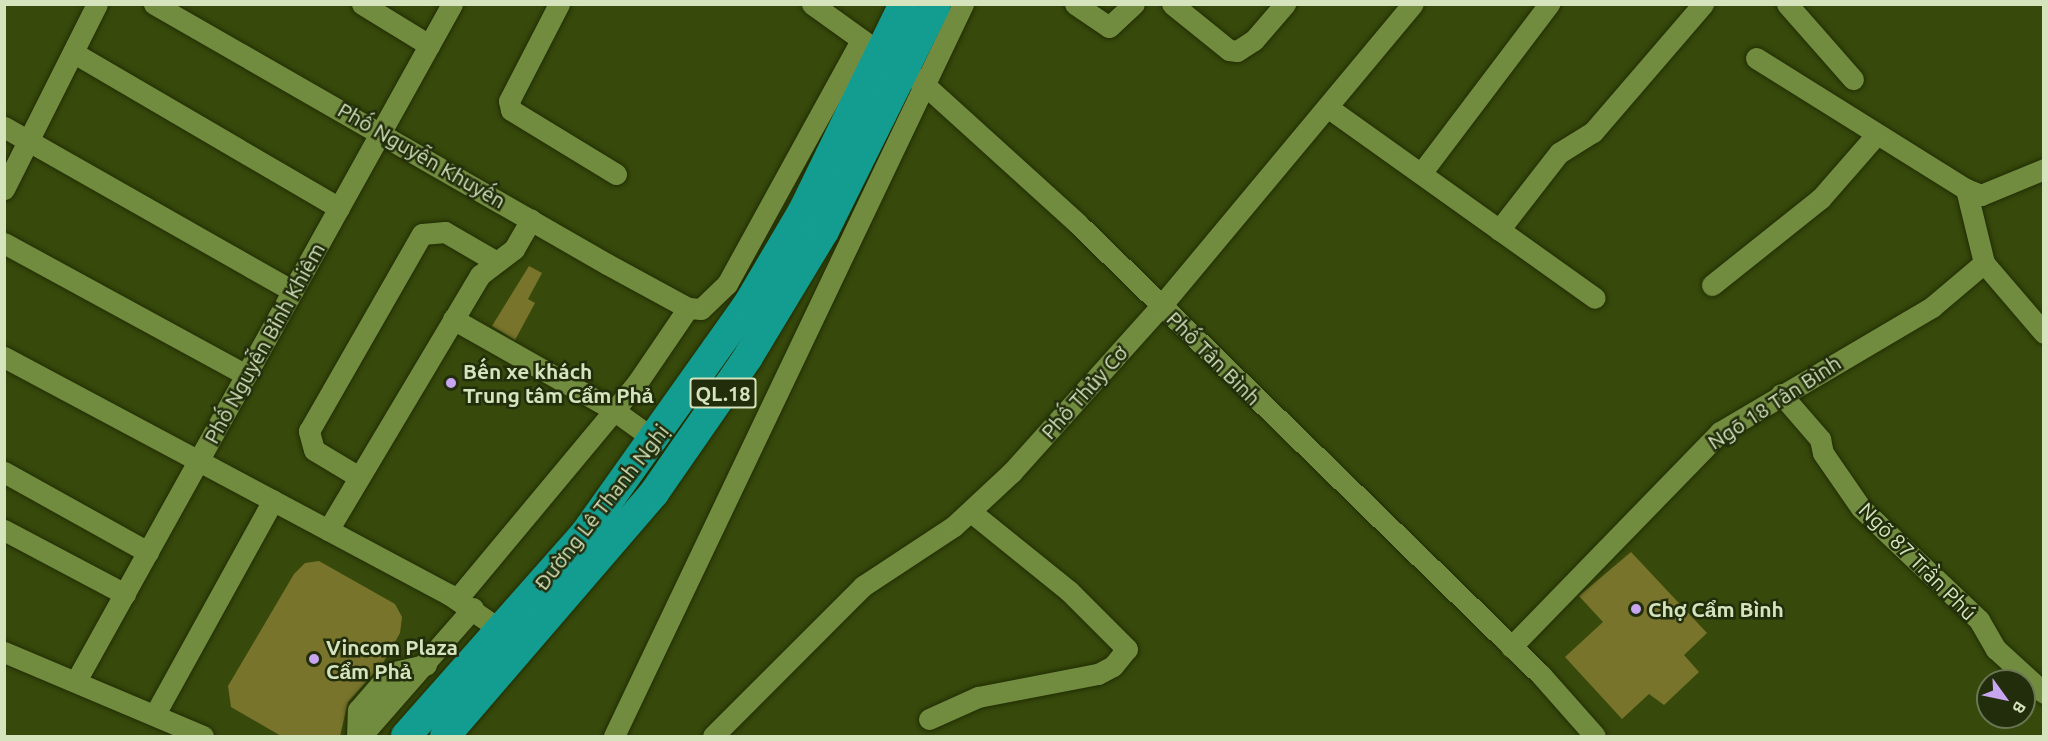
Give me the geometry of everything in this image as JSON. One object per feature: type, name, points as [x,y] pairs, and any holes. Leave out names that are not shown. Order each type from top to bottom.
[{"type":"highway","name":"Đường Lê Thanh Nghị","points":[[445,736],[552,617],[681,454],[748,357],[824,231],[894,63],[904,4]]},
{"type":"highway","name":"Đường Lê Thanh Nghị","points":[[406,736],[584,536],[655,440],[747,306],[894,63],[936,4]]},
{"type":"highway","points":[[655,440],[681,454]]},
{"type":"street","points":[[4,189],[97,4]]},
{"type":"street","name":"Phố Nguyễn Khuyến","points":[[154,4],[688,309]]},
{"type":"street","points":[[362,4],[429,45]]},
{"type":"street","name":"Phố Nguyễn Bỉnh Khiêm","points":[[76,681],[452,4]]},
{"type":"street","points":[[560,4],[509,101],[511,110],[616,174]]},
{"type":"street","name":"Phố Tân Bình","points":[[812,4],[894,63],[1161,306],[1511,647],[1595,736]]},
{"type":"street","points":[[359,736],[358,710],[390,673],[426,665],[465,603],[612,409],[637,383],[688,309],[708,307],[894,63],[963,4]]},
{"type":"street","points":[[1075,4],[1109,27],[1134,4]]},
{"type":"street","points":[[1172,4],[1229,50],[1237,51],[1254,40],[1285,4]]},
{"type":"street","name":"Phố Thủy Cơ","points":[[713,736],[863,586],[971,512],[1161,306],[1330,109],[1413,4]]},
{"type":"street","points":[[1422,172],[1549,4]]},
{"type":"street","points":[[1499,230],[1559,153],[1593,132],[1703,4]]},
{"type":"street","points":[[1787,4],[1853,79]]},
{"type":"street","points":[[74,53],[339,208]]},
{"type":"street","points":[[1756,58],[1876,135],[1966,189],[1982,195],[2043,170]]},
{"type":"street","points":[[614,736],[894,63]]},
{"type":"street","points":[[1330,109],[1422,172],[1595,298]]},
{"type":"street","points":[[4,128],[293,291]]},
{"type":"street","points":[[1712,285],[1821,198],[1876,135]]},
{"type":"street","points":[[1966,189],[1984,263],[2043,333]]},
{"type":"street","points":[[328,530],[453,319],[495,261],[514,249],[531,219]]},
{"type":"street","points":[[359,477],[314,450],[309,431],[422,234],[445,232],[495,261]]},
{"type":"street","points":[[4,243],[246,375]]},
{"type":"street","name":"Ngõ 18 Tân Bình","points":[[1511,647],[1688,460],[1781,394],[1932,307],[1984,263]]},
{"type":"street","points":[[453,319],[612,409],[655,440]]},
{"type":"street","points":[[4,357],[465,603],[501,630]]},
{"type":"street","name":"Ngõ 87 Trần Phú","points":[[1781,394],[1820,439],[1823,453],[1861,508],[1979,620],[1996,649],[2043,693]]},
{"type":"street","points":[[4,472],[148,552]]},
{"type":"street","points":[[155,714],[273,500]]},
{"type":"street","points":[[929,719],[978,697],[1098,674],[1113,666],[1127,649],[1069,591],[971,512]]},
{"type":"street","points":[[4,530],[125,594]]},
{"type":"street","points":[[4,652],[203,736]]},
{"type":"building","points":[[529,266],[542,273],[528,299],[535,303],[515,340],[492,326]]},
{"type":"building","name":"Chợ Cẩm Bình","points":[[1631,552],[1707,633],[1684,655],[1699,672],[1664,705],[1649,694],[1622,719],[1565,657],[1603,622],[1579,596]]},
{"type":"building","name":"Vincom Plaza Cẩm Phả","points":[[319,561],[395,604],[402,617],[400,633],[383,663],[348,702],[340,736],[281,736],[231,707],[228,686],[294,574],[305,563]]},
{"type":"place","name":"Bến xe khách Trung tâm Cẩm Phả","points":[[451,383]]},
{"type":"place","name":"Chợ Cẩm Bình","points":[[1636,609]]},
{"type":"place","name":"Vincom Plaza Cẩm Phả","points":[[314,659]]}]
